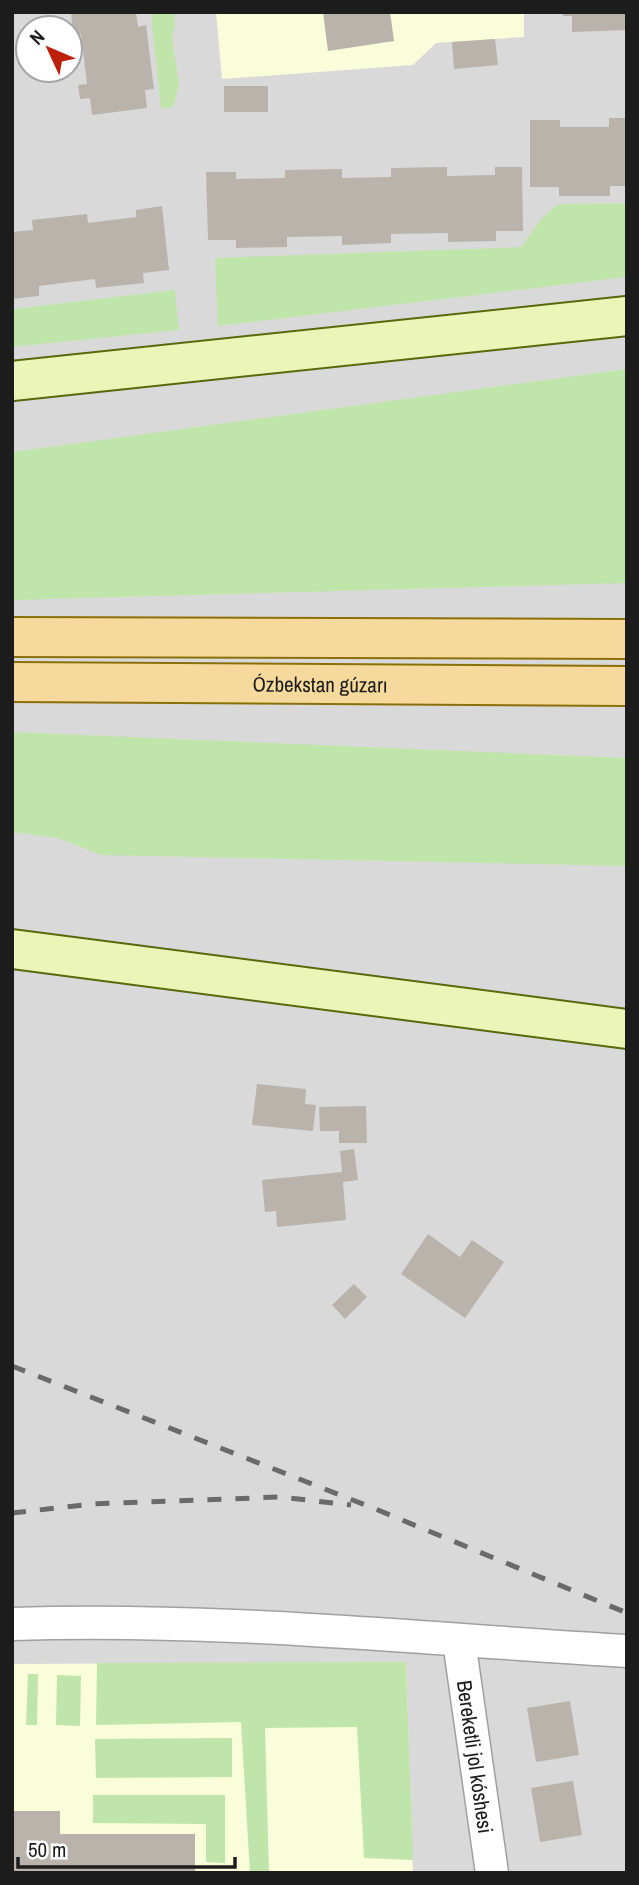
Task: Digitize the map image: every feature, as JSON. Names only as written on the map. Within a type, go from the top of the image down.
[{"type":"main road","points":[[12,381],[627,316]]},
{"type":"main road","points":[[12,637],[627,639]]},
{"type":"main road","name":"Ózbekstan gúzarı","points":[[12,682],[627,686]]},
{"type":"main road","points":[[12,949],[627,1029]]},
{"type":"street","points":[[12,1625],[94,1622],[404,1636],[627,1651]]},
{"type":"street","name":"Bereketli jol kóshesi","points":[[459,1641],[492,1873]]},
{"type":"shaded area","points":[[12,12],[627,12],[627,1873],[12,1873]]},
{"type":"shaded area","points":[[216,12],[524,12],[524,37],[436,43],[413,65],[222,79]]},
{"type":"shaded area","points":[[406,1662],[413,1873],[12,1873],[12,1664]]},
{"type":"green space","points":[[151,12],[174,12],[175,26],[172,37],[179,85],[173,107],[161,109]]},
{"type":"green space","points":[[627,203],[627,277],[218,326],[215,258],[521,247],[542,218],[558,204]]},
{"type":"green space","points":[[175,290],[179,330],[12,347],[12,309]]},
{"type":"green space","points":[[627,369],[627,583],[12,600],[12,452]]},
{"type":"green space","points":[[12,732],[627,758],[627,866],[101,855],[58,838],[12,832]]},
{"type":"green space","points":[[406,1662],[413,1860],[364,1858],[357,1727],[265,1728],[269,1873],[250,1873],[241,1722],[96,1725],[97,1663]]},
{"type":"green space","points":[[28,1674],[38,1674],[37,1725],[26,1725]]},
{"type":"green space","points":[[57,1675],[81,1676],[80,1726],[56,1725]]},
{"type":"green space","points":[[232,1738],[232,1777],[96,1778],[95,1739]]},
{"type":"green space","points":[[93,1795],[225,1795],[225,1863],[206,1862],[206,1824],[93,1823]]},
{"type":"building","points":[[136,12],[138,27],[146,25],[154,89],[145,90],[147,108],[92,115],[90,98],[80,99],[78,85],[87,84],[84,14],[71,14]]},
{"type":"building","points":[[323,12],[390,12],[394,41],[328,51]]},
{"type":"building","points":[[563,12],[627,12],[627,30],[572,32],[572,16],[563,16]]},
{"type":"building","points":[[495,39],[498,65],[454,69],[452,42]]},
{"type":"building","points":[[224,86],[268,86],[268,112],[224,112]]},
{"type":"building","points":[[609,118],[627,118],[627,186],[610,186],[610,196],[559,196],[559,187],[530,187],[530,120],[560,120],[560,127],[609,127]]},
{"type":"building","points":[[447,167],[447,176],[495,175],[495,167],[522,167],[523,231],[496,231],[496,241],[448,242],[448,233],[391,234],[391,243],[342,245],[342,236],[287,237],[287,247],[236,248],[236,240],[208,240],[206,172],[236,172],[236,179],[285,178],[285,170],[342,169],[342,178],[391,177],[391,168]]},
{"type":"building","points":[[162,206],[169,270],[143,273],[144,283],[96,288],[95,279],[39,286],[39,296],[12,299],[12,232],[33,230],[32,220],[87,214],[88,223],[136,217],[136,210]]},
{"type":"building","points":[[257,1084],[306,1089],[305,1104],[316,1105],[313,1131],[252,1125]]},
{"type":"building","points":[[366,1106],[367,1143],[339,1143],[339,1131],[320,1131],[319,1107]]},
{"type":"building","points":[[354,1149],[358,1180],[343,1182],[346,1220],[277,1227],[276,1211],[265,1212],[262,1180],[342,1172],[340,1151]]},
{"type":"building","points":[[428,1234],[460,1257],[472,1240],[504,1262],[465,1318],[401,1274]]},
{"type":"building","points":[[354,1284],[367,1297],[345,1319],[332,1305]]},
{"type":"building","points":[[570,1701],[579,1755],[536,1762],[527,1708]]},
{"type":"building","points":[[573,1781],[582,1835],[540,1842],[531,1788]]},
{"type":"building","points":[[12,1811],[60,1811],[60,1834],[195,1834],[195,1873],[12,1873]]},
{"type":"railway","points":[[12,1366],[373,1508],[627,1613]]},
{"type":"railway","points":[[12,1513],[92,1504],[280,1497],[351,1505]]}]
